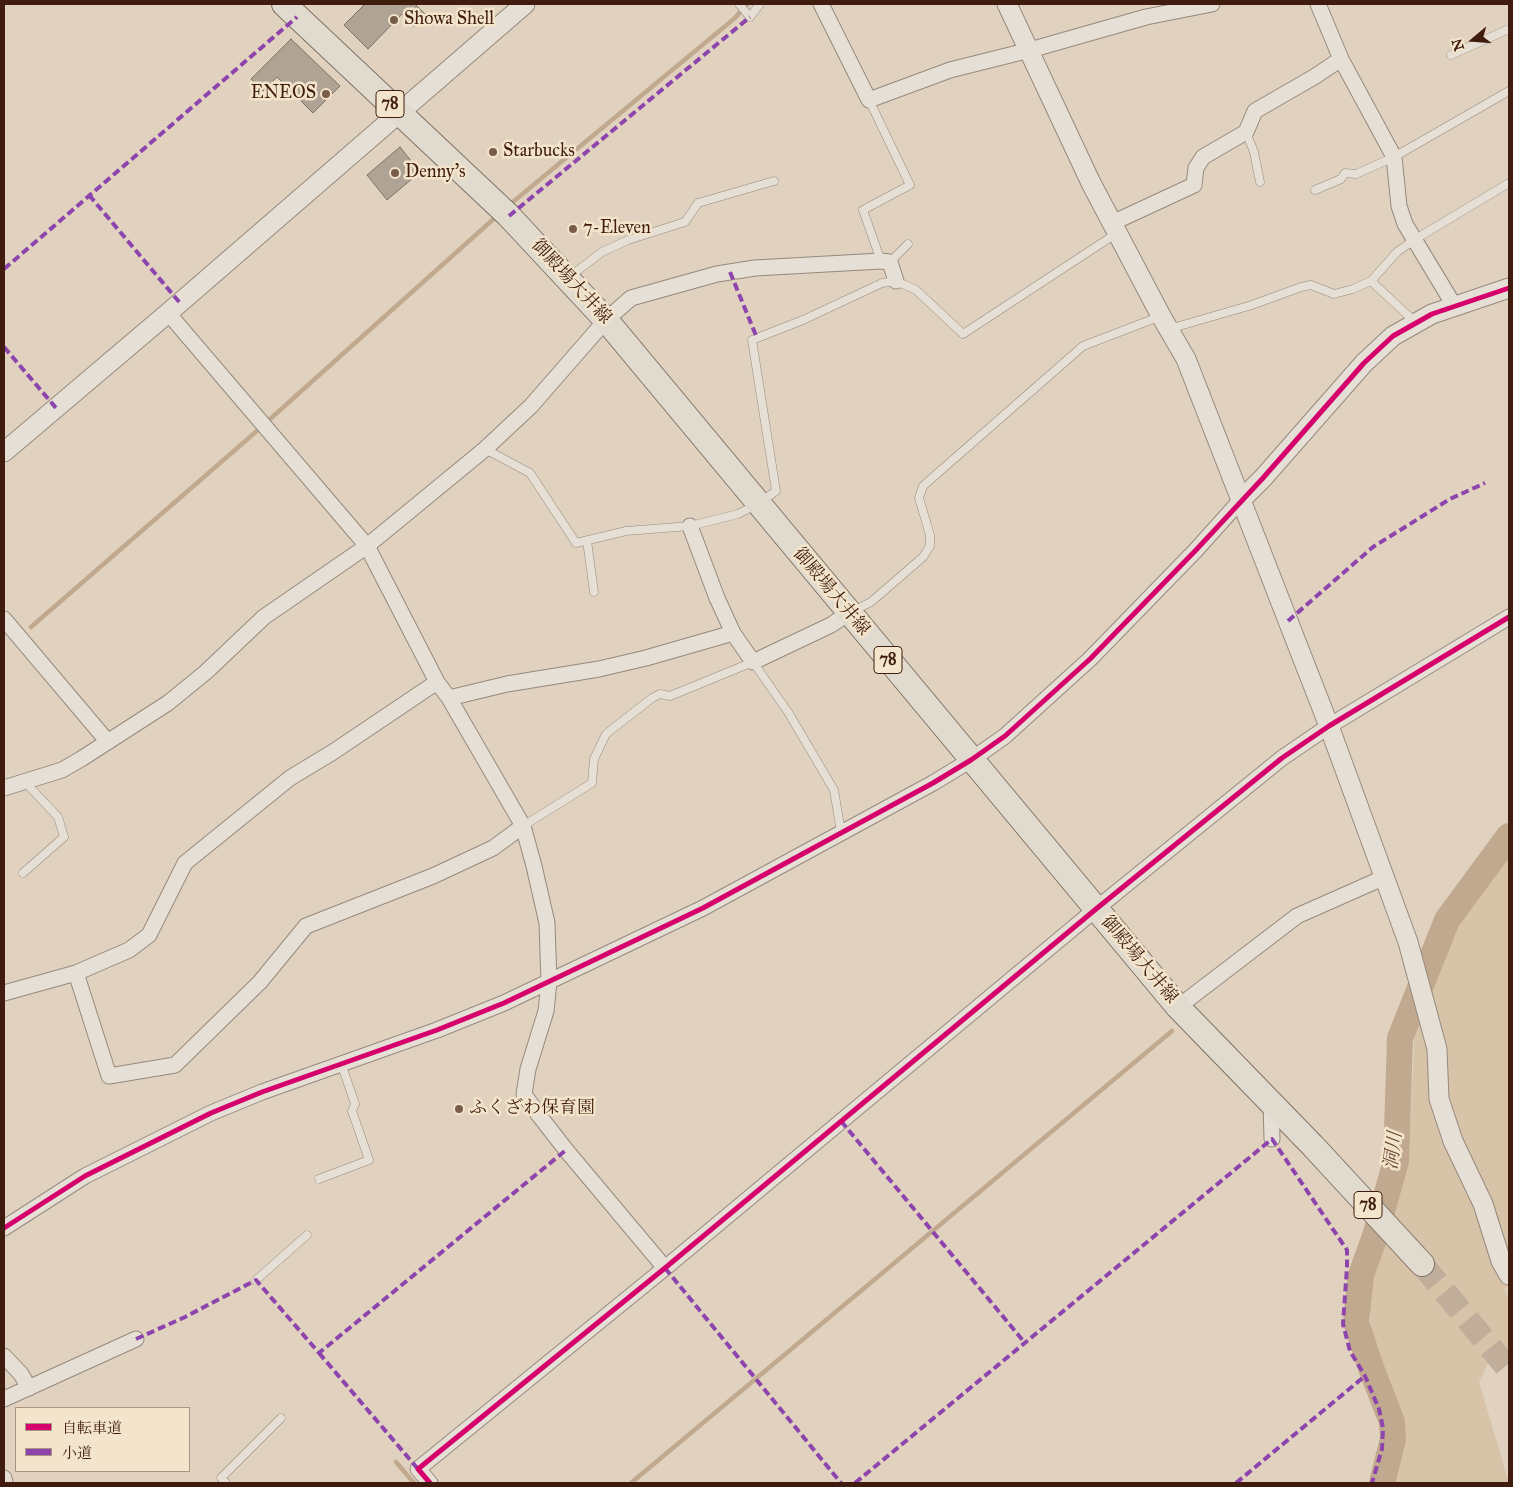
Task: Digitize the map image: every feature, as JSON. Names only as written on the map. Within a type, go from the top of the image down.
[{"type":"main road","name":"御殿場大井線","points":[[284,4],[502,209],[606,320],[848,613],[1178,1007],[1314,1146],[1422,1264]]},
{"type":"street","points":[[4,452],[168,313],[525,4]]},
{"type":"street","points":[[821,4],[869,100],[950,70],[1030,50],[1146,17],[1212,4]]},
{"type":"street","points":[[1007,4],[1030,50],[1061,121],[1115,228],[1186,359],[1329,726],[1408,942],[1437,1049],[1439,1099],[1453,1141],[1483,1204],[1501,1261],[1509,1275]]},
{"type":"street","points":[[1318,4],[1341,59],[1394,157],[1399,206],[1405,224],[1455,307]]},
{"type":"street","points":[[1115,228],[1194,185],[1196,168],[1203,157],[1246,132],[1255,111],[1341,59]]},
{"type":"street","points":[[4,788],[62,770],[168,703],[206,672],[264,617],[367,546],[485,449],[531,406],[606,320],[631,298],[717,274],[755,268],[886,261],[896,281]]},
{"type":"street","points":[[4,1228],[85,1176],[194,1121],[262,1092],[437,1030],[504,1003],[703,908],[933,783],[971,760],[1005,736],[1090,659],[1196,550],[1270,470],[1364,363],[1393,336],[1432,314],[1509,288]]},
{"type":"street","points":[[168,313],[367,546],[437,682],[450,698],[523,826],[547,922],[549,982],[546,1011],[528,1069],[524,1094],[566,1150],[665,1268]]},
{"type":"street","points":[[690,526],[716,598],[733,633],[753,662],[831,625],[848,613]]},
{"type":"street","points":[[430,1483],[418,1469],[665,1268],[1096,909],[1282,758],[1329,726],[1509,617]]},
{"type":"street","points":[[4,619],[108,742]]},
{"type":"street","points":[[450,698],[507,684],[599,669],[646,658],[733,633]]},
{"type":"street","points":[[4,993],[76,973],[129,950],[149,935],[185,863],[290,778],[333,752],[437,682]]},
{"type":"street","points":[[76,973],[109,1076],[175,1065],[260,982],[306,926],[433,876],[493,848],[523,826]]},
{"type":"street","points":[[1178,1007],[1297,916],[1385,877]]},
{"type":"street","points":[[1271,1104],[1272,1139]]},
{"type":"street","points":[[4,1399],[136,1339]]},
{"type":"street","points":[[4,1356],[21,1374],[29,1388]]},
{"type":"street","points":[[4,1478],[5,1483]]},
{"type":"lane","points":[[739,4],[750,16],[760,4]]},
{"type":"lane","points":[[1451,55],[1509,29]]},
{"type":"lane","points":[[1314,190],[1341,179],[1345,173],[1356,174],[1394,157],[1509,91]]},
{"type":"lane","points":[[869,100],[910,185],[863,210],[886,261],[908,244]]},
{"type":"lane","points":[[1246,132],[1254,152],[1260,182]]},
{"type":"lane","points":[[567,278],[602,252],[628,240],[685,222],[698,203],[774,180]]},
{"type":"lane","points":[[848,613],[871,602],[923,557],[930,546],[930,535],[919,498],[923,486],[1083,346],[1165,322],[1252,305],[1301,287],[1311,285],[1334,294],[1353,289],[1371,280],[1398,252],[1414,240],[1509,183]]},
{"type":"lane","points":[[485,449],[530,473],[576,544],[626,531],[690,526],[738,514],[758,504],[776,491],[752,340],[803,320],[882,283],[896,281],[916,290],[964,334],[1115,228]]},
{"type":"lane","points":[[1371,280],[1415,323]]},
{"type":"lane","points":[[586,541],[594,592]]},
{"type":"lane","points":[[523,826],[592,783],[594,759],[606,734],[652,698],[660,694],[670,696],[753,662],[788,712],[834,790],[841,832]]},
{"type":"lane","points":[[23,873],[64,837],[58,817],[26,782]]},
{"type":"lane","points":[[319,1179],[369,1160],[352,1111],[355,1104],[341,1063]]},
{"type":"lane","points":[[256,1280],[307,1235]]},
{"type":"lane","points":[[226,1483],[221,1478],[281,1418]]},
{"type":"shaded area","points":[[1509,850],[1509,1284],[1504,1290],[1509,1297],[1509,1352],[1488,1363],[1479,1382],[1509,1483],[1393,1483],[1403,1430],[1371,1338],[1369,1285],[1403,1176],[1411,1115],[1415,1025],[1458,918]]},
{"type":"building","points":[[365,4],[415,4],[426,15],[414,27],[402,14],[368,49],[344,25]]},
{"type":"building","points":[[291,39],[340,86],[313,113],[277,77],[263,91],[251,79]]},
{"type":"building","points":[[400,147],[420,172],[387,200],[367,175]]},
{"type":"waterway","points":[[508,206],[735,18],[747,4]]},
{"type":"waterway","points":[[31,627],[250,437],[498,215]]},
{"type":"waterway","name":"洞川","points":[[1382,1483],[1393,1439],[1392,1422],[1356,1322],[1361,1275],[1375,1236],[1396,1161],[1400,1038],[1447,920],[1509,836]]},
{"type":"waterway","points":[[631,1483],[1172,1031]]},
{"type":"waterway","points":[[396,1462],[414,1483]]},
{"type":"tunnel","points":[[1422,1264],[1509,1370]]},
{"type":"marked path","points":[[4,269],[297,17]]},
{"type":"marked path","points":[[509,216],[750,17]]},
{"type":"marked path","points":[[89,195],[180,303]]},
{"type":"marked path","points":[[730,272],[757,338]]},
{"type":"marked path","points":[[4,347],[56,408]]},
{"type":"marked path","points":[[1288,621],[1373,547],[1450,499],[1485,483]]},
{"type":"marked path","points":[[841,1121],[1025,1343]]},
{"type":"marked path","points":[[855,1483],[1272,1139],[1347,1250],[1343,1324],[1350,1351],[1365,1376],[1379,1409],[1383,1428],[1382,1449],[1372,1483]]},
{"type":"marked path","points":[[136,1339],[185,1317],[256,1280],[319,1353],[566,1150]]},
{"type":"marked path","points":[[665,1268],[841,1483]]},
{"type":"marked path","points":[[319,1353],[418,1469]]},
{"type":"marked path","points":[[1236,1483],[1365,1376]]},
{"type":"cycle path","points":[[4,1228],[85,1176],[211,1113],[262,1092],[437,1030],[504,1003],[703,908],[933,783],[971,760],[1005,736],[1090,659],[1196,550],[1263,478],[1364,363],[1393,336],[1432,314],[1509,288]]},
{"type":"cycle path","points":[[430,1483],[418,1469],[665,1268],[1096,909],[1282,758],[1329,726],[1509,617]]},
{"type":"place","name":"Showa Shell","points":[[394,20]]},
{"type":"place","name":"ENEOS","points":[[326,94]]},
{"type":"place","name":"Starbucks","points":[[493,152]]},
{"type":"place","name":"Denny's","points":[[395,173]]},
{"type":"place","name":"7-Eleven","points":[[573,229]]},
{"type":"place","name":"ふくざわ保育園","points":[[459,1109]]}]
